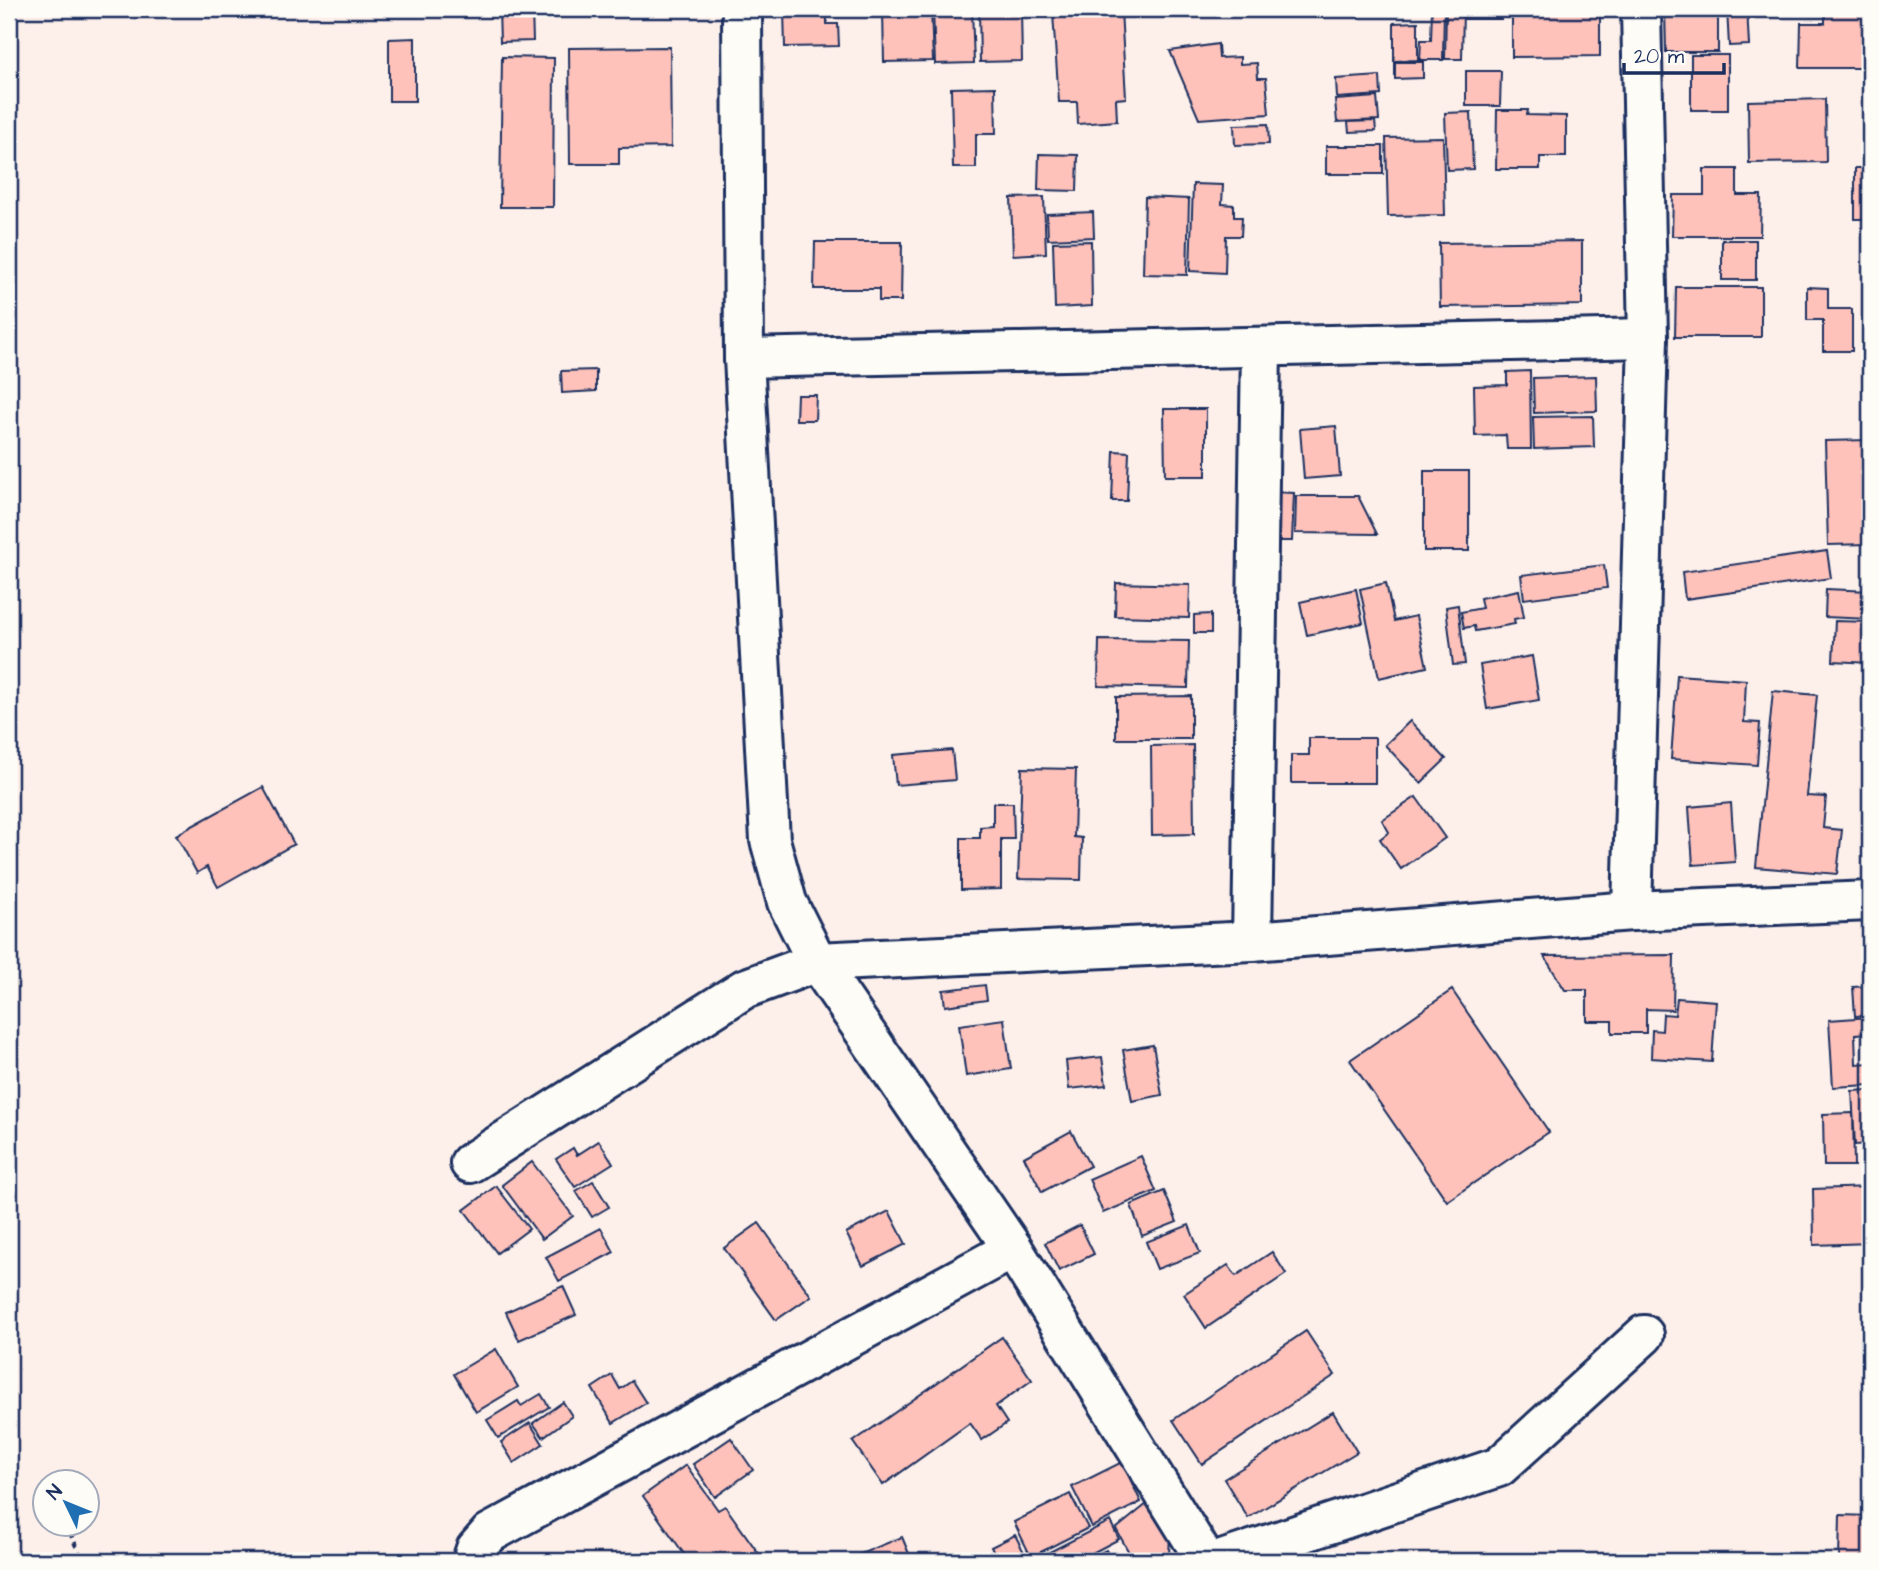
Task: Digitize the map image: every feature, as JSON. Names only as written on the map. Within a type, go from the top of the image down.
[{"type":"street","points":[[742,9],[744,358],[770,840],[787,902],[817,962],[1013,1249],[1206,1561]]},
{"type":"street","points":[[1632,911],[1648,338],[1641,9]]},
{"type":"street","points":[[744,358],[1648,338]]},
{"type":"street","points":[[1252,941],[1261,347]]},
{"type":"street","points":[[470,1163],[744,989],[817,962],[1252,941],[1632,911],[1870,901]]},
{"type":"street","points":[[472,1561],[475,1549],[490,1533],[1013,1249]]},
{"type":"street","points":[[1219,1561],[1499,1468],[1644,1335]]},
{"type":"path","points":[[72,1538],[83,1561]]},
{"type":"building","points":[[499,9],[532,9],[533,41],[500,42]]},
{"type":"building","points":[[827,9],[827,24],[838,24],[839,46],[785,47],[784,10]]},
{"type":"building","points":[[883,9],[931,9],[933,61],[884,62]]},
{"type":"building","points":[[933,9],[972,9],[974,63],[935,64]]},
{"type":"building","points":[[979,9],[1021,9],[1022,61],[980,62]]},
{"type":"building","points":[[1432,9],[1444,9],[1443,60],[1420,60],[1421,40],[1431,40]]},
{"type":"building","points":[[1446,9],[1463,9],[1462,59],[1445,59]]},
{"type":"building","points":[[1466,9],[1501,9],[1501,19],[1465,19]]},
{"type":"building","points":[[1512,9],[1600,9],[1600,56],[1512,57]]},
{"type":"building","points":[[1665,9],[1718,9],[1718,52],[1666,52]]},
{"type":"building","points":[[1727,9],[1747,9],[1749,45],[1729,46]]},
{"type":"building","points":[[1825,9],[1870,9],[1870,68],[1800,68],[1801,23],[1825,23]]},
{"type":"building","points":[[1121,10],[1126,98],[1116,99],[1117,121],[1078,124],[1077,102],[1059,102],[1053,14]]},
{"type":"building","points":[[1418,22],[1418,60],[1394,61],[1394,23]]},
{"type":"building","points":[[415,38],[415,101],[389,101],[389,39]]},
{"type":"building","points":[[1218,44],[1219,58],[1240,57],[1240,64],[1257,63],[1258,78],[1266,78],[1269,114],[1199,119],[1170,51]]},
{"type":"building","points":[[670,47],[671,147],[619,148],[619,164],[570,164],[569,48]]},
{"type":"building","points":[[1691,55],[1728,55],[1728,110],[1691,110]]},
{"type":"building","points":[[502,57],[554,58],[553,207],[500,207]]},
{"type":"building","points":[[1395,62],[1423,62],[1423,78],[1395,79]]},
{"type":"building","points":[[1466,71],[1501,71],[1500,106],[1466,106]]},
{"type":"building","points":[[1380,76],[1381,95],[1337,98],[1336,79]]},
{"type":"building","points":[[995,87],[996,134],[976,134],[976,168],[953,168],[951,88]]},
{"type":"building","points":[[1377,97],[1379,120],[1337,122],[1335,100]]},
{"type":"building","points":[[1825,99],[1826,162],[1749,163],[1748,101]]},
{"type":"building","points":[[1497,110],[1528,110],[1527,115],[1566,116],[1566,157],[1540,157],[1540,169],[1496,169]]},
{"type":"building","points":[[1471,112],[1473,169],[1447,170],[1445,113]]},
{"type":"building","points":[[1375,121],[1376,131],[1349,132],[1348,122]]},
{"type":"building","points":[[1268,124],[1269,144],[1235,145],[1234,125]]},
{"type":"building","points":[[1443,137],[1445,215],[1388,216],[1386,138]]},
{"type":"building","points":[[1326,146],[1383,146],[1383,174],[1326,174]]},
{"type":"building","points":[[1039,154],[1078,155],[1077,191],[1038,190]]},
{"type":"building","points":[[1855,168],[1870,168],[1870,219],[1855,219]]},
{"type":"building","points":[[1704,169],[1737,169],[1737,195],[1761,195],[1760,236],[1672,236],[1673,195],[1704,195]]},
{"type":"building","points":[[1193,184],[1223,185],[1222,204],[1234,205],[1234,217],[1242,217],[1241,236],[1226,236],[1225,273],[1190,271]]},
{"type":"building","points":[[1044,197],[1046,253],[1013,255],[1011,198]]},
{"type":"building","points":[[1145,197],[1189,199],[1187,275],[1143,274]]},
{"type":"building","points":[[1093,212],[1094,237],[1048,239],[1047,214]]},
{"type":"building","points":[[1722,240],[1756,240],[1756,280],[1722,280]]},
{"type":"building","points":[[1091,241],[1092,306],[1055,308],[1053,242]]},
{"type":"building","points":[[1582,241],[1582,305],[1440,307],[1439,243]]},
{"type":"building","points":[[815,242],[902,242],[901,301],[879,301],[879,289],[814,289]]},
{"type":"building","points":[[1676,287],[1761,287],[1761,337],[1675,337]]},
{"type":"building","points":[[1807,287],[1828,288],[1828,309],[1852,309],[1852,351],[1823,351],[1823,320],[1807,320]]},
{"type":"building","points":[[596,370],[596,391],[562,393],[561,371]]},
{"type":"building","points":[[1530,371],[1531,449],[1507,449],[1506,435],[1475,436],[1474,386],[1507,385],[1507,372]]},
{"type":"building","points":[[1596,376],[1597,411],[1534,413],[1533,378]]},
{"type":"building","points":[[797,395],[816,395],[815,420],[796,420]]},
{"type":"building","points":[[1164,409],[1206,409],[1206,476],[1165,476]]},
{"type":"building","points":[[1593,416],[1594,447],[1534,449],[1533,417]]},
{"type":"building","points":[[1336,426],[1340,476],[1304,479],[1300,429]]},
{"type":"building","points":[[1870,440],[1870,544],[1828,545],[1825,441]]},
{"type":"building","points":[[1114,451],[1129,452],[1127,501],[1112,501]]},
{"type":"building","points":[[1424,471],[1469,471],[1469,551],[1424,551]]},
{"type":"building","points":[[1273,492],[1294,493],[1292,541],[1272,541]]},
{"type":"building","points":[[1296,496],[1358,496],[1377,534],[1295,533]]},
{"type":"building","points":[[1827,551],[1831,578],[1685,599],[1682,572]]},
{"type":"building","points":[[1604,565],[1607,588],[1524,599],[1521,575]]},
{"type":"building","points":[[1116,583],[1190,585],[1189,618],[1115,616]]},
{"type":"building","points":[[1386,583],[1394,621],[1416,616],[1427,667],[1379,678],[1360,589]]},
{"type":"building","points":[[1356,589],[1363,623],[1307,635],[1300,602]]},
{"type":"building","points":[[1826,589],[1870,591],[1870,619],[1825,617]]},
{"type":"building","points":[[1519,590],[1524,617],[1514,619],[1515,624],[1475,631],[1474,626],[1464,628],[1461,612],[1482,608],[1480,598]]},
{"type":"building","points":[[1458,605],[1465,664],[1453,665],[1446,607]]},
{"type":"building","points":[[1211,614],[1211,633],[1194,633],[1194,615]]},
{"type":"building","points":[[1835,621],[1870,622],[1870,663],[1833,661]]},
{"type":"building","points":[[1099,640],[1189,641],[1188,688],[1098,686]]},
{"type":"building","points":[[1532,656],[1539,700],[1487,709],[1480,665]]},
{"type":"building","points":[[1677,675],[1746,680],[1744,722],[1760,723],[1757,765],[1671,759]]},
{"type":"building","points":[[1773,691],[1817,695],[1807,796],[1826,797],[1823,828],[1842,830],[1837,874],[1756,867]]},
{"type":"building","points":[[1191,696],[1191,739],[1116,739],[1116,697]]},
{"type":"building","points":[[1410,721],[1446,759],[1421,783],[1385,745]]},
{"type":"building","points":[[1309,738],[1375,738],[1375,783],[1291,783],[1291,755],[1309,755]]},
{"type":"building","points":[[1193,745],[1194,834],[1152,835],[1151,746]]},
{"type":"building","points":[[952,750],[955,780],[896,785],[893,755]]},
{"type":"building","points":[[1022,768],[1076,769],[1074,837],[1082,838],[1081,880],[1018,879]]},
{"type":"building","points":[[263,787],[294,844],[218,887],[207,867],[197,873],[176,835]]},
{"type":"building","points":[[1416,797],[1445,838],[1401,869],[1380,839],[1389,832],[1382,820]]},
{"type":"building","points":[[993,803],[1013,803],[1014,839],[1001,839],[1001,889],[961,890],[961,838],[980,838],[980,827],[993,826]]},
{"type":"building","points":[[1731,803],[1735,862],[1693,865],[1689,807]]},
{"type":"building","points":[[1674,955],[1673,1010],[1646,1009],[1646,1033],[1612,1033],[1612,1021],[1587,1021],[1587,990],[1565,990],[1544,956]]},
{"type":"building","points":[[985,985],[987,1000],[945,1006],[943,990]]},
{"type":"building","points":[[1870,986],[1870,1015],[1855,1016],[1853,987]]},
{"type":"building","points":[[1452,990],[1549,1132],[1447,1201],[1350,1060]]},
{"type":"building","points":[[1677,998],[1716,1001],[1712,1062],[1651,1058],[1652,1030],[1662,1031],[1663,1014],[1675,1015]]},
{"type":"building","points":[[1870,1017],[1870,1033],[1855,1034],[1856,1064],[1870,1063],[1870,1085],[1833,1087],[1829,1020]]},
{"type":"building","points":[[1004,1019],[1011,1069],[966,1076],[959,1025]]},
{"type":"building","points":[[1153,1045],[1162,1095],[1132,1101],[1123,1050]]},
{"type":"building","points":[[1102,1057],[1106,1085],[1069,1089],[1066,1061]]},
{"type":"building","points":[[1870,1090],[1870,1144],[1855,1145],[1852,1091]]},
{"type":"building","points":[[1853,1113],[1854,1166],[1824,1166],[1823,1114]]},
{"type":"building","points":[[1071,1131],[1090,1166],[1042,1192],[1024,1157]]},
{"type":"building","points":[[599,1141],[613,1163],[575,1187],[556,1159],[573,1148],[577,1155]]},
{"type":"building","points":[[1141,1156],[1156,1191],[1103,1213],[1089,1179]]},
{"type":"building","points":[[532,1162],[573,1216],[542,1239],[502,1185]]},
{"type":"building","points":[[593,1181],[609,1207],[592,1217],[576,1191]]},
{"type":"building","points":[[496,1186],[529,1229],[497,1253],[464,1210]]},
{"type":"building","points":[[1870,1187],[1870,1243],[1814,1245],[1813,1189]]},
{"type":"building","points":[[1164,1191],[1177,1222],[1142,1236],[1131,1205]]},
{"type":"building","points":[[889,1211],[906,1244],[863,1266],[846,1233]]},
{"type":"building","points":[[759,1223],[811,1296],[776,1320],[724,1248]]},
{"type":"building","points":[[1080,1225],[1094,1254],[1059,1271],[1045,1243]]},
{"type":"building","points":[[1189,1225],[1200,1253],[1157,1269],[1146,1242]]},
{"type":"building","points":[[601,1228],[614,1252],[559,1281],[546,1257]]},
{"type":"building","points":[[1272,1252],[1286,1274],[1206,1328],[1184,1294],[1228,1265],[1236,1276]]},
{"type":"building","points":[[563,1286],[576,1315],[519,1340],[506,1312]]},
{"type":"building","points":[[1306,1331],[1335,1375],[1202,1464],[1173,1420]]},
{"type":"building","points":[[1002,1337],[1032,1380],[996,1406],[1007,1423],[982,1440],[970,1423],[883,1485],[853,1442]]},
{"type":"building","points":[[496,1349],[518,1387],[476,1412],[454,1374]]},
{"type":"building","points":[[612,1375],[620,1389],[632,1381],[646,1403],[613,1423],[592,1388]]},
{"type":"building","points":[[541,1394],[549,1407],[498,1438],[487,1420],[518,1401],[521,1406]]},
{"type":"building","points":[[563,1402],[572,1416],[543,1437],[533,1423]]},
{"type":"building","points":[[1333,1412],[1357,1452],[1248,1518],[1224,1479]]},
{"type":"building","points":[[530,1423],[543,1444],[514,1463],[501,1442]]},
{"type":"building","points":[[731,1438],[753,1470],[715,1497],[693,1464]]},
{"type":"building","points":[[1122,1462],[1141,1502],[1092,1527],[1072,1487]]},
{"type":"building","points":[[686,1465],[718,1510],[725,1506],[764,1561],[689,1561],[643,1496]]},
{"type":"building","points":[[1070,1494],[1088,1528],[1031,1557],[1014,1522]]},
{"type":"building","points":[[1153,1499],[1170,1534],[1169,1556],[1158,1561],[1126,1561],[1131,1556],[1116,1529]]},
{"type":"building","points":[[1840,1515],[1870,1516],[1870,1561],[1839,1561]]},
{"type":"building","points":[[1110,1521],[1119,1539],[1077,1561],[1032,1561]]},
{"type":"building","points":[[1015,1535],[1028,1560],[998,1561],[991,1547]]},
{"type":"building","points":[[902,1537],[912,1561],[861,1561],[858,1555]]},
{"type":"building","points":[[1106,1550],[1111,1561],[1083,1561]]}]
